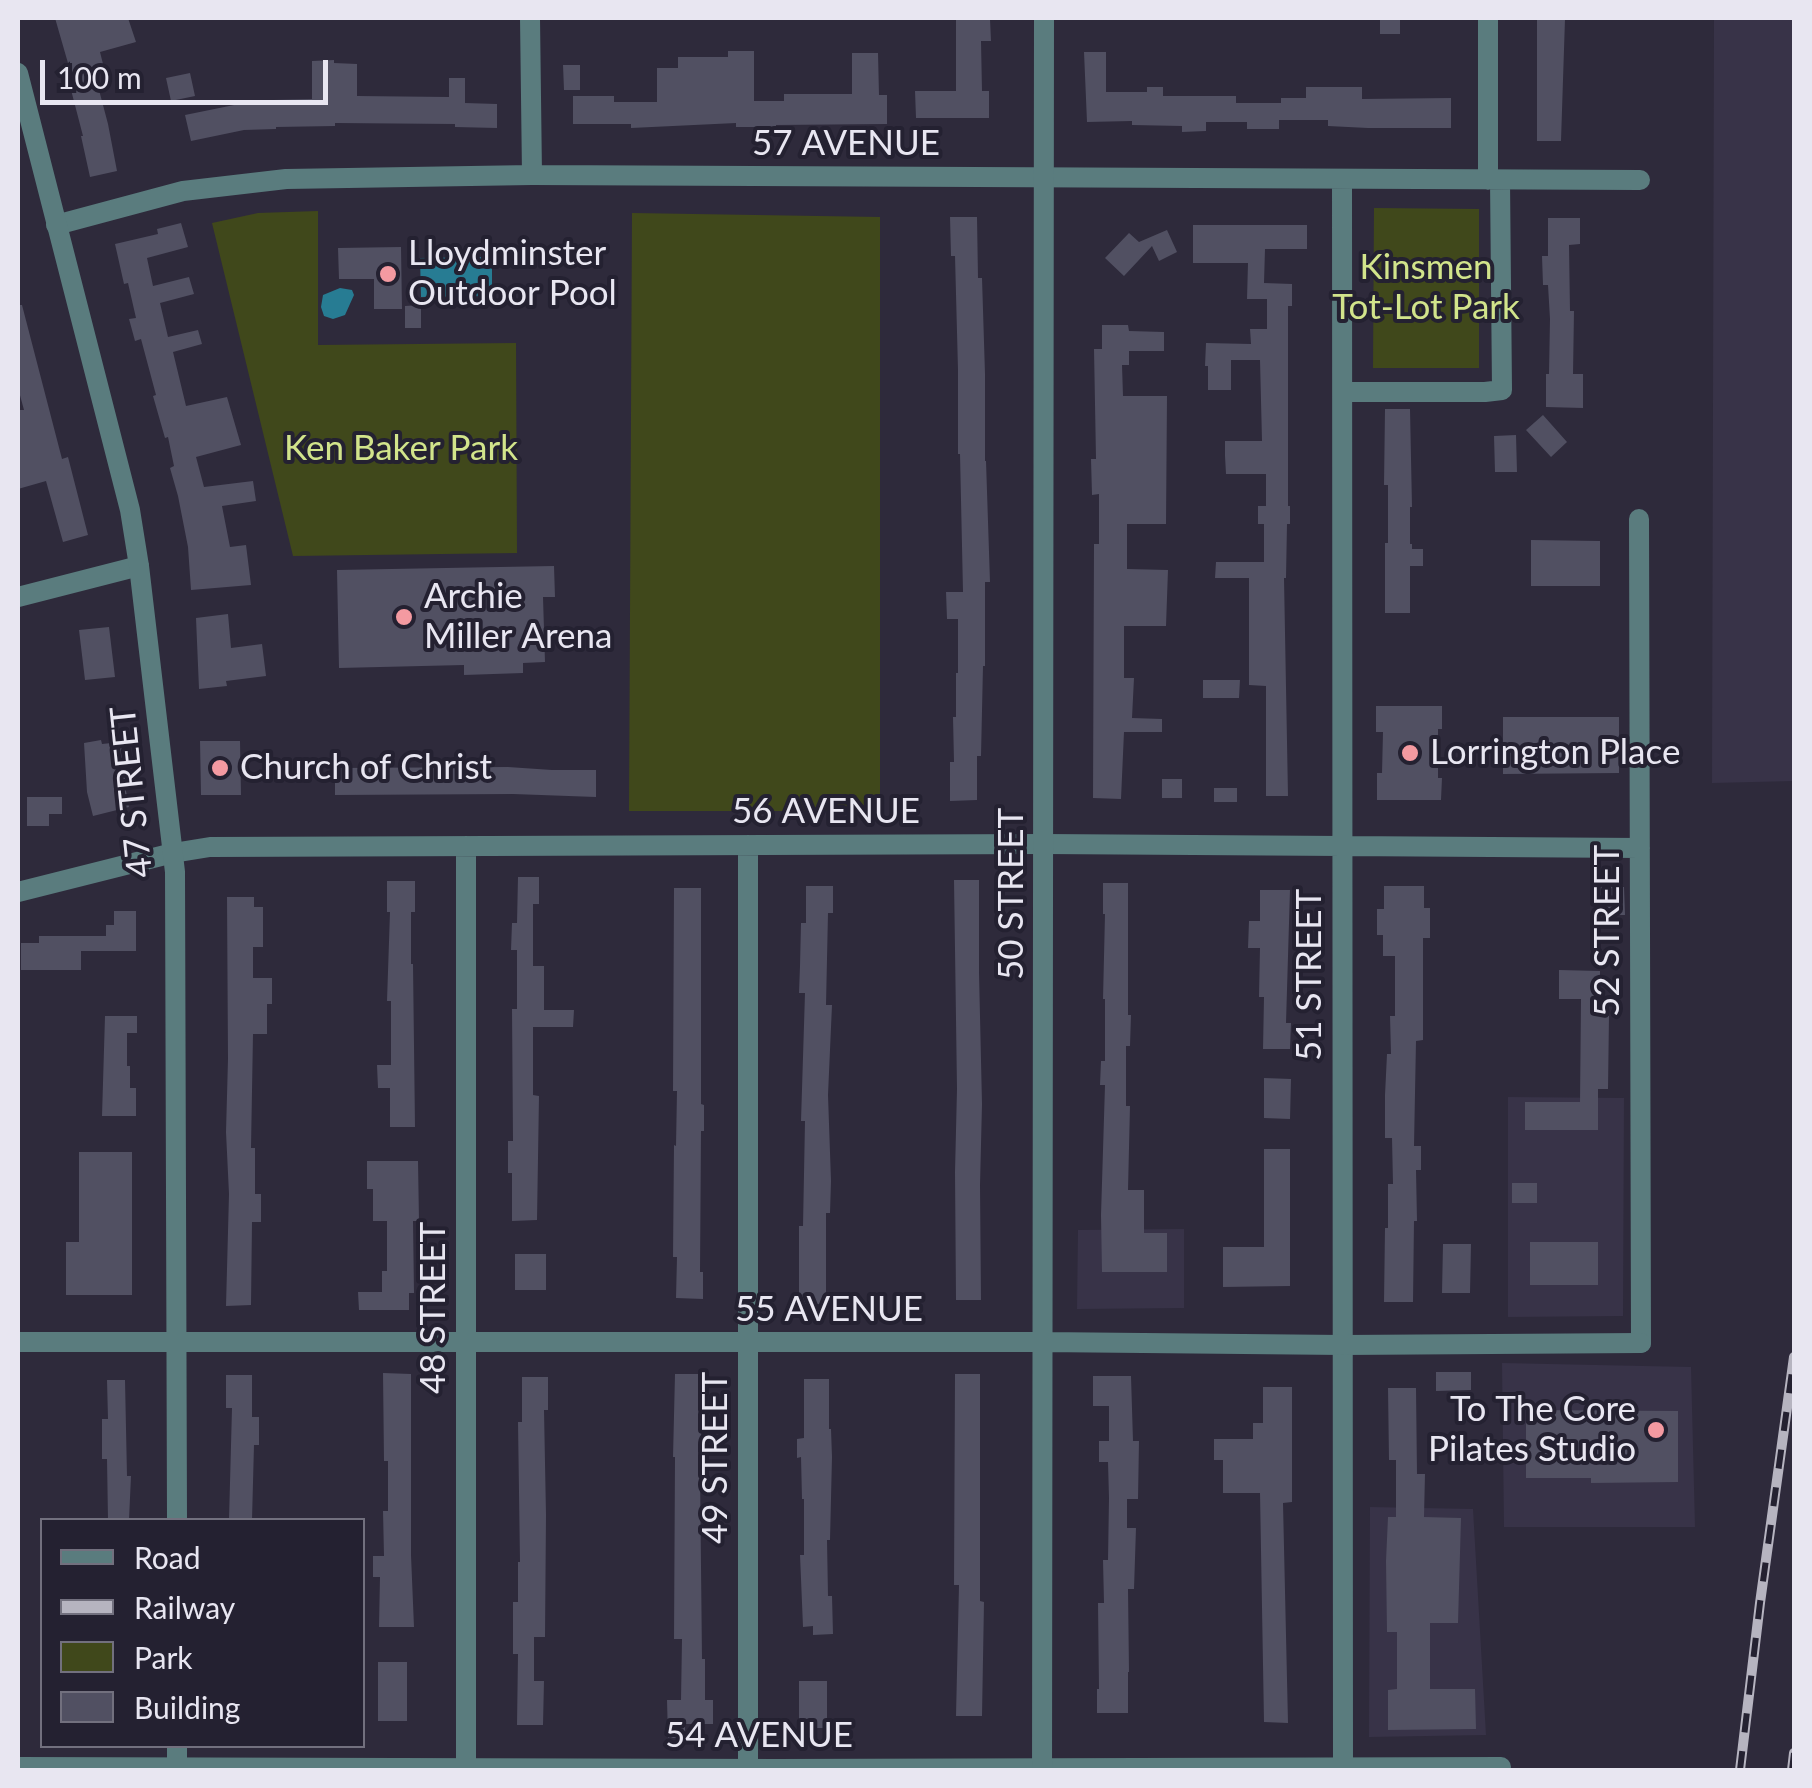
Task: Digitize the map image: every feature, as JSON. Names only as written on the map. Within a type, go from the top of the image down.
[{"type":"street","points":[[530,18],[532,175]]},
{"type":"street","name":"50 STREET","points":[[1042,1770],[1044,18]]},
{"type":"street","points":[[1342,392],[1502,390],[1488,18]]},
{"type":"street","name":"47 STREET","points":[[18,73],[130,510],[173,852],[176,1518]]},
{"type":"street","name":"57 AVENUE","points":[[56,224],[183,191],[286,179],[532,175],[1640,180]]},
{"type":"street","name":"51 STREET","points":[[1342,179],[1343,1769]]},
{"type":"street","name":"52 STREET","points":[[1639,519],[1641,1343]]},
{"type":"street","points":[[18,596],[139,566]]},
{"type":"street","name":"56 AVENUE","points":[[18,892],[173,852],[210,848],[1044,844],[1640,848]]},
{"type":"street","name":"49 STREET","points":[[748,845],[748,1770]]},
{"type":"street","name":"48 STREET","points":[[466,846],[466,1769]]},
{"type":"street","name":"55 AVENUE","points":[[18,1342],[1641,1343]]},
{"type":"street","name":"54 AVENUE","points":[[18,1767],[177,1761],[466,1769],[1500,1766]]},
{"type":"shaded area","points":[[1714,18],[1794,18],[1794,781],[1712,783]]},
{"type":"shaded area","points":[[1508,1097],[1624,1098],[1623,1316],[1508,1317]]},
{"type":"shaded area","points":[[1184,1229],[1184,1308],[1077,1309],[1078,1230]]},
{"type":"shaded area","points":[[1502,1363],[1691,1367],[1695,1527],[1504,1527]]},
{"type":"shaded area","points":[[1370,1507],[1473,1509],[1486,1735],[1369,1737]]},
{"type":"green space","name":"Kinsmen Tot-Lot Park","points":[[1374,208],[1479,209],[1479,368],[1373,368]]},
{"type":"green space","name":"Ken Baker Park","points":[[318,211],[318,345],[516,343],[517,553],[293,556],[212,223],[258,213]]},
{"type":"green space","points":[[632,213],[880,217],[880,811],[629,811]]},
{"type":"water","points":[[492,257],[492,296],[421,297],[420,258]]},
{"type":"water","points":[[340,288],[352,290],[354,295],[345,315],[333,319],[324,316],[323,295]]},
{"type":"building","points":[[55,18],[128,18],[136,42],[100,52],[104,68],[94,71],[117,171],[90,177],[70,86],[74,84]]},
{"type":"building","points":[[1380,18],[1400,18],[1400,34],[1380,34]]},
{"type":"building","points":[[956,19],[990,19],[991,41],[981,41],[982,91],[989,91],[989,118],[916,118],[915,91],[956,91]]},
{"type":"building","points":[[1537,19],[1565,19],[1561,141],[1537,141]]},
{"type":"building","points":[[728,51],[754,51],[754,101],[784,101],[784,94],[852,94],[852,53],[878,53],[879,95],[887,95],[887,124],[736,127],[736,123],[631,128],[631,124],[573,124],[573,96],[614,96],[614,102],[657,102],[657,68],[678,68],[678,57],[728,57]]},
{"type":"building","points":[[1084,52],[1106,52],[1106,92],[1147,92],[1147,87],[1163,87],[1163,96],[1236,96],[1236,103],[1281,103],[1281,98],[1306,98],[1306,87],[1362,87],[1362,99],[1451,98],[1451,128],[1368,128],[1328,126],[1328,120],[1279,120],[1279,129],[1247,129],[1247,122],[1206,122],[1206,131],[1182,132],[1182,126],[1087,122]]},
{"type":"building","points":[[312,61],[357,64],[357,96],[449,97],[449,78],[465,78],[465,103],[497,104],[497,128],[335,123],[244,130],[191,141],[185,115],[234,105],[234,101],[312,99]]},
{"type":"building","points":[[563,65],[580,65],[580,90],[564,90]]},
{"type":"building","points":[[190,73],[195,96],[171,101],[166,78]]},
{"type":"building","points":[[950,217],[977,217],[990,582],[985,582],[985,666],[977,800],[950,801],[958,619],[947,619],[946,592],[963,592],[955,256],[951,256]]},
{"type":"building","points":[[1548,218],[1580,218],[1580,244],[1569,245],[1570,311],[1574,311],[1573,374],[1583,374],[1583,408],[1546,407],[1550,319],[1542,256],[1548,256]]},
{"type":"building","points":[[181,223],[188,247],[147,258],[153,286],[189,277],[194,294],[160,303],[168,337],[198,330],[202,344],[173,352],[186,406],[227,397],[241,445],[196,457],[204,487],[253,481],[256,501],[222,506],[230,547],[246,545],[251,585],[191,590],[188,547],[170,468],[174,466],[168,437],[165,438],[153,396],[156,395],[141,339],[135,341],[129,319],[136,318],[115,244],[158,234],[157,229]]},
{"type":"building","points":[[1193,225],[1307,225],[1307,249],[1265,249],[1264,283],[1292,284],[1292,306],[1288,306],[1290,524],[1284,578],[1288,796],[1266,796],[1266,686],[1249,685],[1249,578],[1215,578],[1216,562],[1264,562],[1264,524],[1258,524],[1258,506],[1266,506],[1266,474],[1226,474],[1225,456],[1225,441],[1262,441],[1260,360],[1231,360],[1231,390],[1208,390],[1205,366],[1206,343],[1251,344],[1250,329],[1267,329],[1267,299],[1247,299],[1248,263],[1193,263]]},
{"type":"building","points":[[1167,230],[1177,252],[1159,261],[1152,246],[1124,276],[1105,258],[1129,233],[1139,242]]},
{"type":"building","name":"Lloydminster Outdoor Pool","points":[[401,247],[402,309],[374,309],[374,279],[339,279],[338,248]]},
{"type":"building","points":[[18,305],[22,305],[62,459],[68,457],[88,535],[63,542],[46,481],[18,489],[18,410],[24,410],[18,388]]},
{"type":"building","points":[[421,305],[421,328],[405,328],[405,306]]},
{"type":"building","points":[[1102,325],[1164,332],[1164,351],[1129,351],[1129,365],[1122,365],[1123,396],[1167,396],[1166,524],[1127,524],[1127,569],[1168,570],[1166,626],[1124,626],[1124,678],[1134,678],[1132,718],[1162,719],[1162,732],[1124,732],[1121,799],[1093,798],[1094,544],[1099,544],[1099,494],[1092,495],[1091,459],[1096,459],[1094,349],[1102,349]]},
{"type":"building","points":[[1385,409],[1410,409],[1410,544],[1412,549],[1423,549],[1423,566],[1410,566],[1410,613],[1385,613]]},
{"type":"building","points":[[1543,415],[1567,442],[1551,457],[1526,430]]},
{"type":"building","points":[[1516,435],[1517,472],[1495,472],[1494,436]]},
{"type":"building","points":[[1531,540],[1600,541],[1600,586],[1531,586]]},
{"type":"building","points":[[554,566],[555,597],[543,597],[545,662],[523,663],[523,673],[464,675],[464,665],[339,668],[337,570]]},
{"type":"building","points":[[228,614],[231,648],[262,644],[266,676],[199,689],[196,618]]},
{"type":"building","points":[[109,627],[115,677],[85,680],[79,630]]},
{"type":"building","points":[[1203,680],[1240,680],[1239,698],[1203,698]]},
{"type":"building","name":"Lorrington Place","points":[[1376,706],[1442,706],[1442,729],[1438,729],[1441,800],[1377,800],[1383,732],[1376,732]]},
{"type":"building","points":[[1503,717],[1619,717],[1619,773],[1503,774]]},
{"type":"building","points":[[101,740],[102,744],[121,742],[129,807],[93,816],[87,792],[84,743]]},
{"type":"building","name":"Church of Christ","points":[[200,741],[240,741],[241,795],[201,795]]},
{"type":"building","points":[[335,768],[596,770],[596,797],[335,795]]},
{"type":"building","points":[[1162,779],[1182,779],[1182,798],[1162,798]]},
{"type":"building","points":[[1214,788],[1237,788],[1237,802],[1214,802]]},
{"type":"building","points":[[27,797],[62,797],[62,814],[49,814],[49,826],[27,826]]},
{"type":"building","points":[[518,877],[539,877],[539,904],[533,904],[533,966],[544,966],[544,1010],[574,1010],[573,1027],[533,1027],[533,1095],[539,1096],[537,1220],[512,1221],[508,1141],[513,1141],[512,1009],[517,1009],[517,950],[511,950],[512,923],[517,923]]},
{"type":"building","points":[[954,880],[979,880],[981,1300],[956,1300]]},
{"type":"building","points":[[387,881],[415,881],[411,964],[415,1127],[390,1127],[390,1088],[378,1088],[377,1065],[391,1065]]},
{"type":"building","points":[[1103,883],[1128,883],[1128,1190],[1144,1190],[1144,1233],[1167,1233],[1167,1272],[1102,1272]]},
{"type":"building","points":[[806,886],[833,886],[833,913],[828,913],[826,1005],[832,1005],[826,1304],[799,1304],[805,1121],[801,1121],[805,993],[799,993]]},
{"type":"building","points":[[1384,886],[1424,886],[1424,908],[1430,908],[1430,938],[1423,938],[1423,1040],[1416,1041],[1414,1146],[1421,1146],[1421,1170],[1416,1170],[1413,1302],[1384,1302],[1388,1184],[1393,1184],[1392,1138],[1385,1138],[1385,1095],[1387,1054],[1391,1054],[1390,1016],[1395,1016],[1395,956],[1383,956],[1383,935],[1377,935],[1377,909],[1384,909]]},
{"type":"building","points":[[1600,887],[1624,887],[1625,915],[1600,915]]},
{"type":"building","points":[[674,888],[701,888],[703,1299],[676,1298],[677,1257],[673,1257],[677,1091],[673,1091]]},
{"type":"building","points":[[1260,890],[1290,890],[1286,1023],[1291,1023],[1290,1049],[1263,1049],[1260,948],[1248,948],[1249,921],[1260,921]]},
{"type":"building","points":[[227,897],[254,897],[254,907],[263,907],[263,947],[253,947],[253,978],[272,978],[272,1004],[267,1004],[267,1034],[253,1034],[251,1148],[255,1148],[255,1194],[261,1194],[261,1222],[252,1222],[251,1305],[226,1306],[229,1194]]},
{"type":"building","points":[[114,911],[136,911],[136,951],[81,951],[81,970],[21,970],[21,943],[39,943],[39,936],[106,936],[106,925],[114,925]]},
{"type":"building","points":[[1559,970],[1600,971],[1600,1016],[1609,1016],[1608,1089],[1598,1089],[1598,1130],[1525,1130],[1525,1102],[1580,1102],[1581,999],[1559,999]]},
{"type":"building","points":[[105,1016],[137,1016],[137,1033],[127,1033],[127,1066],[130,1088],[136,1088],[136,1116],[102,1116]]},
{"type":"building","points":[[1264,1078],[1291,1079],[1290,1119],[1264,1118]]},
{"type":"building","points":[[1264,1149],[1290,1149],[1290,1286],[1223,1287],[1223,1247],[1264,1247]]},
{"type":"building","points":[[79,1152],[132,1152],[132,1295],[66,1295],[66,1242],[79,1242]]},
{"type":"building","points":[[367,1161],[418,1161],[419,1221],[413,1221],[414,1293],[409,1293],[409,1310],[359,1310],[358,1292],[382,1292],[382,1271],[387,1271],[387,1221],[373,1221],[373,1189],[367,1189]]},
{"type":"building","points":[[1512,1183],[1537,1183],[1537,1203],[1512,1203]]},
{"type":"building","points":[[1530,1242],[1598,1242],[1598,1285],[1530,1285]]},
{"type":"building","points":[[1443,1244],[1471,1244],[1470,1293],[1442,1293]]},
{"type":"building","points":[[515,1254],[546,1254],[546,1290],[515,1290]]},
{"type":"building","points":[[1436,1372],[1471,1372],[1471,1390],[1436,1391]]},
{"type":"building","points":[[383,1373],[411,1374],[414,1627],[379,1627],[380,1577],[373,1577],[373,1556],[384,1556],[383,1511],[388,1511]]},
{"type":"building","points":[[675,1374],[703,1374],[702,1659],[705,1700],[713,1700],[713,1724],[685,1724],[685,1738],[668,1738],[667,1700],[681,1700],[682,1639],[674,1639]]},
{"type":"building","points":[[955,1374],[980,1374],[982,1716],[956,1716],[959,1585],[954,1585]]},
{"type":"building","points":[[226,1375],[252,1375],[252,1417],[259,1417],[259,1445],[254,1445],[252,1518],[229,1518],[232,1408],[226,1408]]},
{"type":"building","points":[[1093,1376],[1131,1376],[1133,1441],[1139,1441],[1138,1499],[1127,1499],[1127,1528],[1136,1528],[1134,1589],[1128,1589],[1128,1713],[1097,1713],[1098,1603],[1104,1603],[1103,1560],[1108,1560],[1109,1498],[1108,1462],[1099,1462],[1099,1441],[1109,1441],[1109,1406],[1093,1406]]},
{"type":"building","points":[[522,1377],[548,1377],[548,1410],[544,1410],[545,1637],[534,1637],[534,1681],[544,1681],[543,1725],[517,1725],[518,1654],[513,1654],[513,1602],[518,1602],[520,1562],[518,1422],[522,1422]]},
{"type":"building","points":[[804,1379],[829,1379],[832,1457],[827,1540],[833,1634],[813,1635],[813,1626],[803,1627],[800,1555],[804,1555],[804,1499],[797,1439],[804,1438]]},
{"type":"building","points":[[107,1380],[125,1380],[127,1476],[131,1476],[129,1518],[108,1518],[102,1419],[108,1419]]},
{"type":"building","points":[[1263,1387],[1292,1387],[1292,1502],[1283,1503],[1288,1723],[1264,1722],[1260,1493],[1223,1493],[1223,1460],[1214,1460],[1214,1439],[1253,1439],[1253,1423],[1263,1423]]},
{"type":"building","points":[[1388,1388],[1416,1388],[1417,1474],[1425,1474],[1424,1517],[1461,1518],[1458,1623],[1430,1623],[1430,1689],[1475,1689],[1476,1729],[1388,1730],[1388,1690],[1397,1689],[1397,1632],[1387,1632],[1388,1517],[1396,1517],[1396,1460],[1389,1460]]},
{"type":"building","points":[[1526,1410],[1678,1411],[1678,1482],[1591,1483],[1591,1478],[1526,1478]]},
{"type":"building","points":[[378,1662],[407,1662],[407,1721],[378,1721]]},
{"type":"building","points":[[799,1681],[827,1681],[827,1728],[799,1728]]},
{"type":"railway","points":[[1740,1770],[1794,1357]]},
{"type":"railway","points":[[1792,1770],[1794,1753]]},
{"type":"place","name":"Lloydminster Outdoor Pool","points":[[388,274]]},
{"type":"place","name":"Archie Miller Arena","points":[[404,617]]},
{"type":"place","name":"Lorrington Place","points":[[1410,753]]},
{"type":"place","name":"Church of Christ","points":[[220,768]]},
{"type":"place","name":"To The Core Pilates Studio","points":[[1656,1430]]}]
